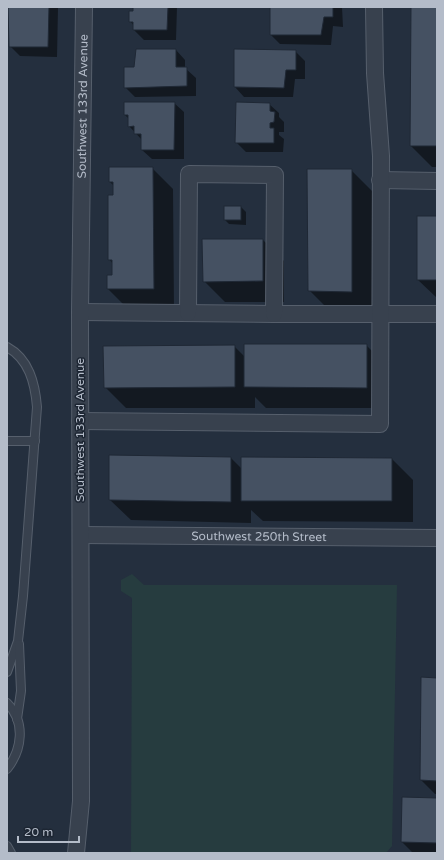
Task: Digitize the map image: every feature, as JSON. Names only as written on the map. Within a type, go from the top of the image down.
[{"type":"street","name":"Southwest 133rd Avenue","points":[[76,853],[81,801],[80,312],[84,7]]},
{"type":"street","points":[[80,421],[380,424],[380,180],[374,7]]},
{"type":"street","points":[[188,313],[189,174],[275,174],[274,314]]},
{"type":"street","points":[[380,180],[437,181]]},
{"type":"street","points":[[80,312],[437,314]]},
{"type":"street","name":"Southwest 250th Street","points":[[81,535],[437,538]]},
{"type":"lane","points":[[7,347],[21,358],[32,377],[37,406],[18,641],[21,691],[17,718],[20,732],[19,746],[14,760],[7,769]]},
{"type":"lane","points":[[7,441],[35,441]]},
{"type":"lane","points":[[7,672],[18,641]]},
{"type":"lane","points":[[7,703],[17,718]]},
{"type":"lane","points":[[7,846],[11,853]]},
{"type":"green space","points":[[132,574],[144,585],[397,585],[392,846],[386,853],[131,853],[132,598],[121,591],[121,580]]},
{"type":"building","points":[[8,7],[49,7],[48,47],[9,47]]},
{"type":"building","points":[[133,7],[168,7],[167,30],[133,30],[133,22],[129,22],[129,11],[133,11]]},
{"type":"building","points":[[270,7],[333,7],[333,17],[324,17],[321,35],[270,35]]},
{"type":"building","points":[[411,7],[437,7],[437,146],[410,146]]},
{"type":"building","points":[[136,49],[176,49],[176,67],[187,67],[187,86],[124,88],[124,67],[134,67]]},
{"type":"building","points":[[234,49],[296,50],[296,70],[286,70],[284,88],[234,87]]},
{"type":"building","points":[[124,102],[175,102],[174,150],[141,150],[141,134],[134,134],[134,126],[128,127],[128,115],[124,115]]},
{"type":"building","points":[[236,102],[270,103],[270,111],[275,112],[274,122],[270,123],[270,128],[274,128],[274,143],[235,143]]},
{"type":"building","points":[[109,167],[153,167],[154,289],[107,289],[107,275],[112,275],[112,260],[108,260],[108,195],[113,195],[113,182],[109,182]]},
{"type":"building","points":[[307,169],[352,169],[352,292],[308,291]]},
{"type":"building","points":[[224,206],[241,206],[241,220],[224,220]]},
{"type":"building","points":[[417,216],[437,216],[437,280],[417,280]]},
{"type":"building","points":[[202,239],[263,239],[263,281],[203,282]]},
{"type":"building","points":[[244,344],[367,344],[367,388],[244,387]]},
{"type":"building","points":[[235,345],[235,387],[104,388],[103,346]]},
{"type":"building","points":[[109,455],[231,457],[231,502],[109,500]]},
{"type":"building","points":[[241,457],[392,458],[392,501],[241,501]]},
{"type":"building","points":[[421,677],[437,678],[437,781],[420,780]]},
{"type":"building","points":[[402,797],[437,798],[437,843],[401,842]]}]
